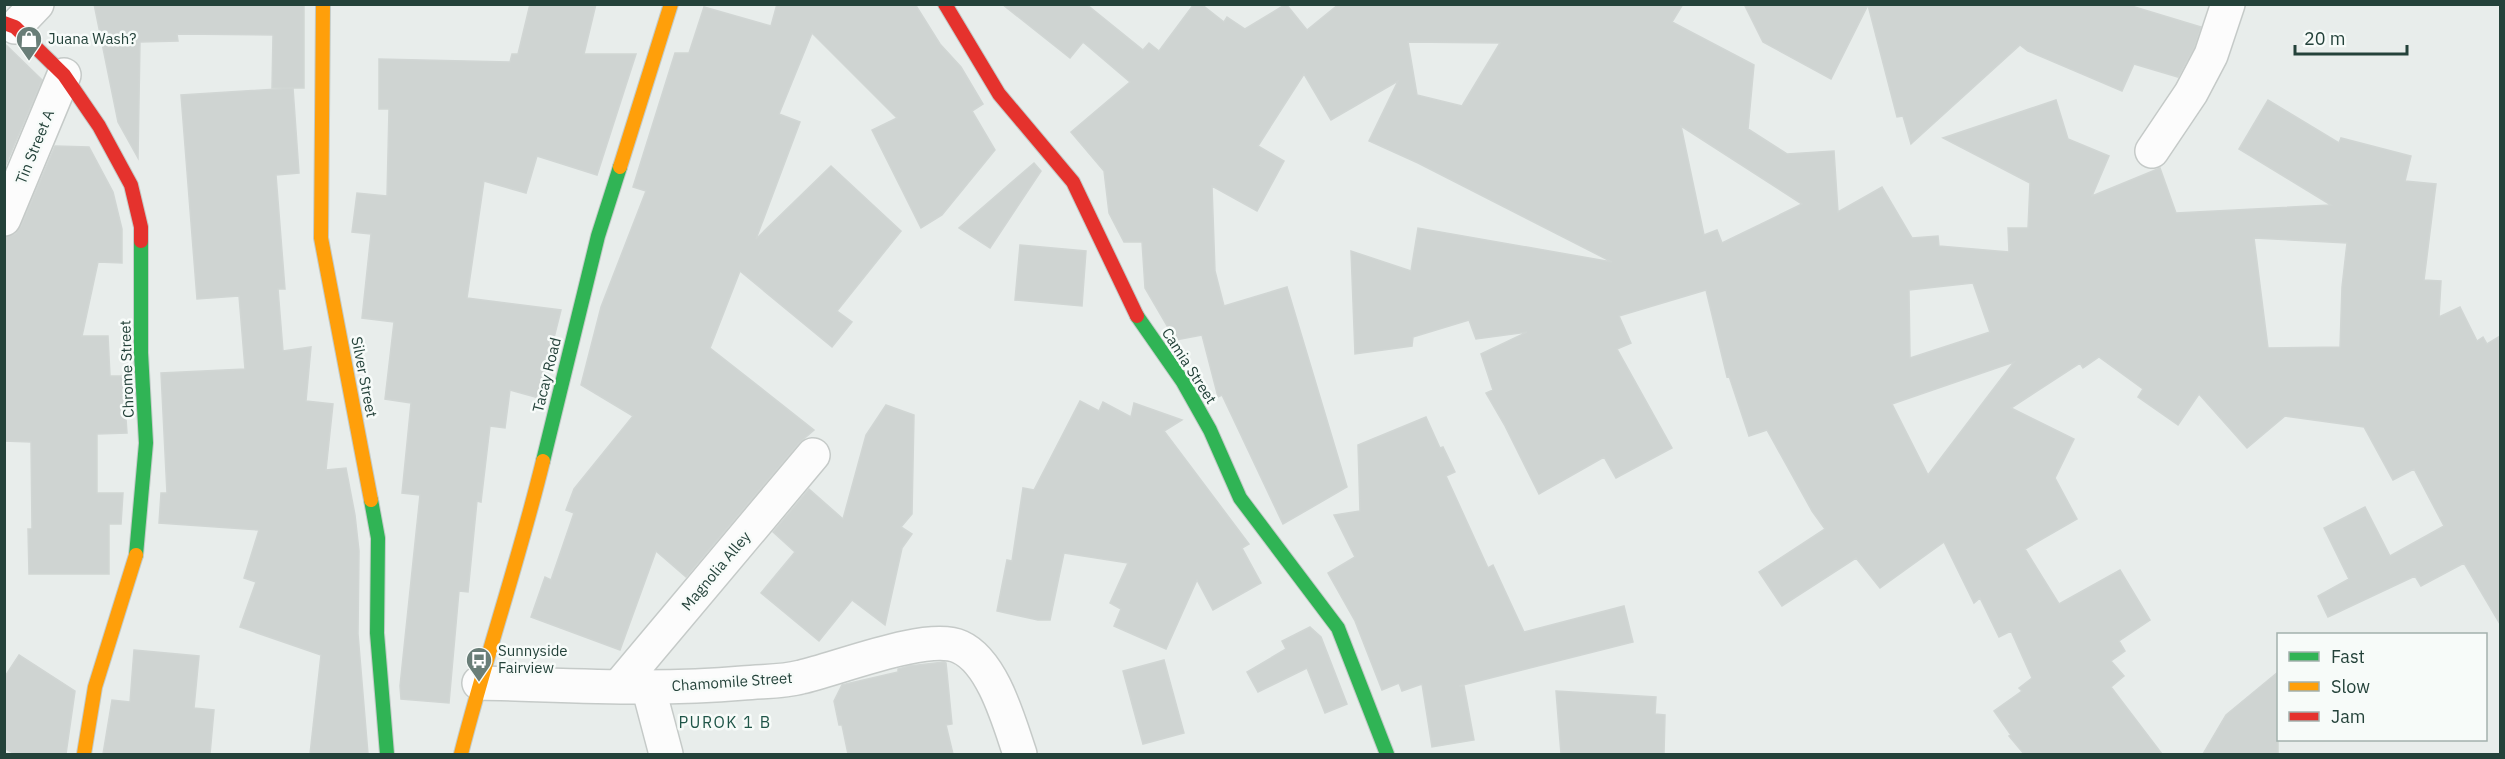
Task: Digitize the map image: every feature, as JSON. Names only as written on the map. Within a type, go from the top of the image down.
[{"type":"street","name":"Silver Street","points":[[323,4],[321,238],[378,538],[377,633],[387,754]]},
{"type":"street","name":"Tacay Road","points":[[461,754],[479,683],[527,525],[598,236],[671,4]]},
{"type":"street","name":"Camia Street","points":[[945,4],[999,94],[1073,182],[1108,253],[1132,309],[1183,382],[1210,430],[1240,498],[1338,628],[1387,754]]},
{"type":"street","points":[[2151,151],[2196,84],[2211,56],[2228,4]]},
{"type":"street","name":"Chrome Street","points":[[19,18],[64,75],[99,126],[131,185],[141,227],[141,353],[146,443],[140,522],[136,555],[95,687],[84,754]]},
{"type":"street","name":"Tin Street A","points":[[4,219],[64,75]]},
{"type":"street","name":"Magnolia Alley","points":[[633,686],[813,455]]},
{"type":"street","name":"Chamomile Street","points":[[479,683],[698,687],[800,678],[897,650],[939,643],[957,645],[970,652],[983,664],[994,686],[1020,754]]},
{"type":"street","points":[[633,686],[666,754]]},
{"type":"building","points":[[94,4],[304,4],[304,88],[272,88],[273,35],[177,34],[178,41],[140,42],[138,158],[118,122]]},
{"type":"building","points":[[530,4],[596,4],[584,54],[636,54],[597,175],[537,156],[526,193],[484,181],[467,298],[561,310],[539,398],[510,390],[505,428],[490,426],[481,502],[477,501],[468,592],[459,591],[449,703],[401,699],[400,686],[420,495],[402,493],[411,403],[385,399],[394,322],[362,318],[371,234],[352,232],[357,193],[387,196],[389,109],[379,109],[379,59],[510,62],[512,54],[518,54]]},
{"type":"building","points":[[777,4],[915,4],[940,44],[961,67],[983,104],[972,111],[995,150],[942,215],[921,228],[872,130],[897,118],[812,33],[779,114],[800,122],[756,239],[831,166],[901,231],[837,311],[852,322],[832,347],[740,271],[710,348],[814,430],[799,443],[686,577],[656,551],[620,650],[531,617],[545,577],[551,580],[574,513],[566,510],[574,489],[633,416],[581,385],[601,307],[646,191],[633,187],[675,53],[689,53],[704,7],[771,26]]},
{"type":"building","points":[[1002,4],[1086,4],[1143,50],[1149,43],[1159,51],[1194,4],[1201,4],[1224,22],[1227,17],[1245,29],[1286,4],[1307,30],[1339,4],[1683,4],[1672,22],[1754,65],[1748,129],[1787,154],[1834,151],[1838,212],[1882,187],[1912,238],[1938,236],[1939,246],[2009,252],[2008,228],[2028,228],[2030,183],[1943,138],[2056,100],[2068,139],[2109,156],[2092,196],[2160,168],[2176,213],[2331,205],[2239,149],[2268,100],[2339,143],[2341,138],[2411,156],[2405,181],[2436,184],[2424,280],[2441,281],[2439,317],[2460,307],[2477,341],[2483,337],[2487,344],[2500,336],[2500,624],[2464,563],[2421,586],[2415,576],[2328,617],[2318,596],[2349,579],[2324,528],[2365,507],[2390,556],[2444,526],[2414,469],[2393,480],[2364,427],[2285,416],[2247,448],[2199,394],[2178,425],[2138,397],[2143,389],[2099,357],[2083,368],[2080,363],[2011,408],[2074,439],[2055,478],[2077,519],[2025,549],[2059,604],[2120,570],[2150,620],[2119,641],[2125,651],[2111,661],[2124,676],[2111,687],[2162,754],[2024,754],[2009,736],[2011,735],[1994,711],[2022,691],[2019,688],[2032,678],[2011,631],[1999,637],[1980,598],[1974,603],[1944,542],[1880,588],[1856,558],[1782,606],[1759,572],[1825,529],[1812,511],[1767,430],[1749,436],[1729,376],[1727,377],[1706,290],[1619,316],[1631,343],[1617,349],[1672,448],[1616,478],[1604,457],[1539,494],[1486,393],[1493,390],[1481,354],[1527,332],[1476,339],[1469,320],[1413,337],[1412,346],[1355,354],[1351,251],[1411,271],[1418,228],[1612,262],[1418,163],[1369,141],[1398,81],[1331,120],[1304,74],[1258,146],[1284,161],[1257,211],[1212,186],[1215,271],[1224,306],[1287,287],[1347,487],[1283,524],[1222,395],[1218,397],[1202,335],[1176,340],[1145,288],[1142,242],[1124,242],[1109,213],[1104,171],[1071,132],[1130,82],[1083,42],[1070,58]],"holes":[[[1408,42],[1500,43],[1462,106],[1417,95]],[[1681,126],[1802,204],[1722,243],[1717,230],[1704,235]],[[2254,238],[2347,243],[2342,287],[2340,347],[2268,348]],[[1973,283],[1990,332],[1910,358],[1909,290]],[[2014,362],[1988,396],[1928,475],[1892,404]]]},
{"type":"building","points":[[1744,4],[2125,4],[2201,27],[2194,48],[2178,77],[2134,64],[2122,91],[2028,51],[2020,45],[1911,144],[1903,116],[1897,117],[1868,5],[1831,79],[1763,42]]},
{"type":"building","points":[[4,43],[42,80],[4,169]]},
{"type":"building","points":[[293,88],[299,173],[276,175],[285,289],[278,289],[283,351],[311,347],[306,401],[333,404],[326,470],[346,468],[355,515],[359,551],[358,634],[368,754],[310,754],[321,655],[240,627],[256,582],[244,578],[259,530],[159,523],[161,493],[167,493],[161,373],[245,369],[239,296],[197,299],[181,95]]},
{"type":"building","points":[[55,146],[89,147],[113,192],[122,229],[122,263],[98,262],[82,336],[108,336],[110,376],[123,376],[127,433],[97,434],[97,493],[123,493],[121,524],[109,524],[109,574],[29,574],[28,529],[32,529],[31,442],[4,441],[4,237],[15,234],[21,226]]},
{"type":"building","points":[[1034,163],[1041,171],[990,248],[959,228]]},
{"type":"building","points":[[1020,245],[1086,251],[1082,306],[1015,300]]},
{"type":"building","points":[[1080,401],[1099,411],[1103,402],[1131,417],[1134,403],[1182,420],[1164,431],[1249,544],[1242,548],[1261,583],[1213,610],[1197,580],[1166,649],[1114,626],[1121,609],[1110,603],[1128,563],[1064,553],[1050,620],[1038,620],[997,611],[1007,560],[1012,561],[1023,488],[1034,490]]},
{"type":"building","points":[[886,405],[914,415],[912,514],[901,527],[912,534],[902,548],[885,625],[852,600],[819,641],[761,593],[795,552],[773,532],[809,489],[843,519],[866,435]]},
{"type":"building","points":[[1426,417],[1440,448],[1443,447],[1455,472],[1446,476],[1488,568],[1493,565],[1524,632],[1624,606],[1633,642],[1459,686],[1464,686],[1474,740],[1432,747],[1422,684],[1402,691],[1399,683],[1382,690],[1355,621],[1328,573],[1355,557],[1334,515],[1360,511],[1358,445]]},
{"type":"building","points":[[1310,627],[1321,637],[1347,704],[1325,713],[1307,668],[1258,692],[1247,672],[1286,649],[1282,641]]},
{"type":"building","points":[[134,650],[199,656],[194,708],[214,710],[210,754],[103,754],[112,700],[130,702]]},
{"type":"building","points":[[19,655],[75,691],[66,754],[15,754],[4,748],[4,678]]},
{"type":"building","points":[[1164,660],[1184,733],[1143,744],[1123,671]]},
{"type":"building","points":[[946,663],[952,724],[946,725],[953,754],[848,754],[834,701],[842,685],[898,672],[898,669],[909,666]]},
{"type":"building","points":[[2277,673],[2278,754],[2203,754],[2226,715]]},
{"type":"building","points":[[1556,691],[1656,697],[1655,714],[1665,715],[1664,754],[1561,754]]},
{"type":"traffic: fast","points":[[543,461],[598,236],[620,167]]},
{"type":"traffic: fast","points":[[136,555],[146,443],[141,353],[141,241]]},
{"type":"traffic: fast","points":[[1137,316],[1183,382],[1210,430],[1240,498],[1338,628],[1387,754]]},
{"type":"traffic: fast","points":[[371,500],[378,538],[377,633],[387,754]]},
{"type":"traffic: slow","points":[[323,4],[321,238],[371,500]]},
{"type":"traffic: slow","points":[[620,167],[671,4]]},
{"type":"traffic: slow","points":[[461,754],[543,461]]},
{"type":"traffic: slow","points":[[84,754],[95,687],[136,555]]},
{"type":"traffic: jam","points":[[945,4],[999,94],[1073,182],[1137,316]]},
{"type":"traffic: jam","points":[[4,23],[15,27],[64,75],[99,126],[131,185],[141,227],[141,241]]},
{"type":"place","name":"Juana Wash?","points":[[29,62]]},
{"type":"place","name":"Sunnyside Fairview","points":[[479,683]]},
{"type":"district","name":"PUROK 1 B","points":[[725,722]]}]
